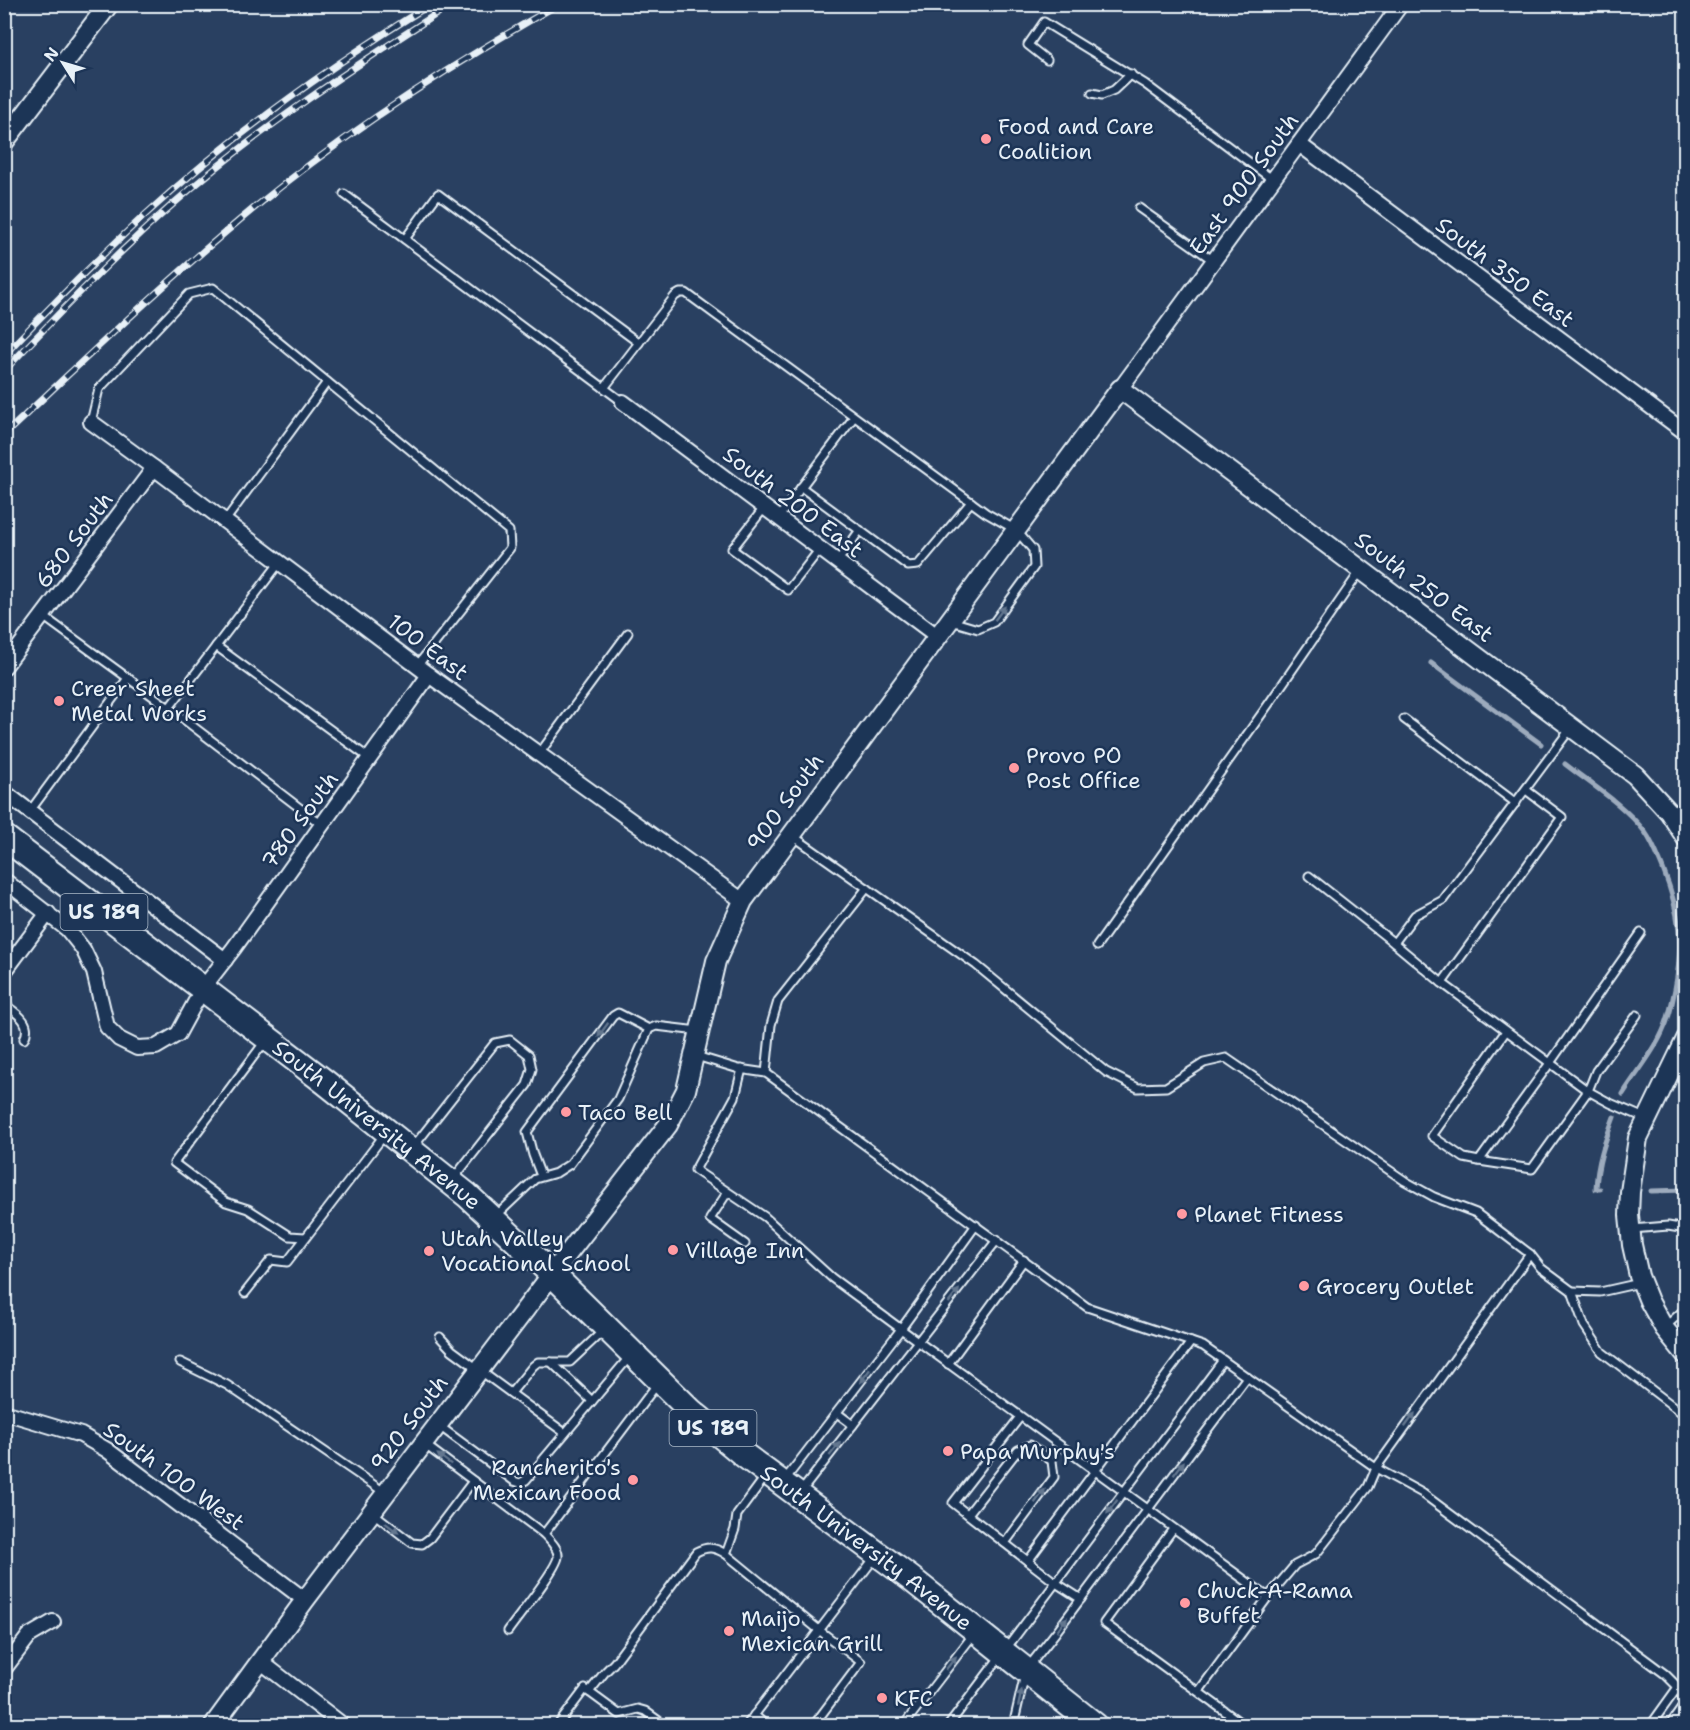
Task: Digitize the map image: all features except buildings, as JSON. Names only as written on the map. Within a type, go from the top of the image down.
[{"type":"highway","name":"South University Avenue","points":[[4,837],[203,988],[451,1182],[552,1274],[691,1411],[1096,1725]]},
{"type":"street","points":[[4,142],[109,4]]},
{"type":"street","name":"East 900 South","points":[[1120,389],[1401,4]]},
{"type":"street","name":"South 350 East","points":[[1299,144],[1686,433]]},
{"type":"street","name":"900 South","points":[[552,1274],[668,1125],[686,1090],[716,961],[743,901],[1120,389]]},
{"type":"street","name":"South 250 East","points":[[1120,389],[1635,775],[1684,831]]},
{"type":"street","name":"South 200 East","points":[[623,402],[937,636]]},
{"type":"street","name":"100 East","points":[[91,422],[429,675],[743,901]]},
{"type":"street","name":"680 South","points":[[4,667],[154,468]]},
{"type":"street","name":"780 South","points":[[4,880],[67,930],[83,949],[94,972],[107,1027],[119,1039],[137,1048],[156,1047],[178,1034],[203,988],[429,675]]},
{"type":"street","points":[[4,792],[225,960]]},
{"type":"street","points":[[4,972],[48,914]]},
{"type":"street","points":[[1686,1039],[1638,1138],[1630,1192],[1632,1245],[1642,1282],[1649,1301],[1664,1328],[1686,1355]]},
{"type":"street","name":"920 South","points":[[213,1725],[552,1274]]},
{"type":"street","name":"South 100 West","points":[[4,1412],[81,1435],[107,1450],[305,1600]]},
{"type":"street","points":[[4,1669],[29,1636],[53,1622]]},
{"type":"street","points":[[260,1661],[344,1725]]},
{"type":"lane","points":[[1047,60],[1028,45],[1044,22],[1131,75],[1273,180]]},
{"type":"lane","points":[[1092,93],[1102,95],[1114,90],[1131,75]]},
{"type":"lane","points":[[405,239],[438,194],[639,343]]},
{"type":"lane","points":[[345,195],[623,402]]},
{"type":"lane","points":[[1139,208],[1214,261]]},
{"type":"lane","points":[[91,422],[99,390],[189,294],[213,288],[509,531],[510,548],[417,666]]},
{"type":"lane","points":[[604,388],[675,296],[680,292],[686,293],[986,513],[1016,530],[1033,550],[1034,567],[994,622],[978,629],[949,620]]},
{"type":"lane","points":[[225,521],[327,382]]},
{"type":"lane","points":[[778,518],[854,417]]},
{"type":"lane","points":[[801,488],[908,566],[918,565],[971,502]]},
{"type":"lane","points":[[764,508],[732,549],[788,590],[820,549]]},
{"type":"lane","points":[[837,562],[860,530]]},
{"type":"lane","points":[[169,708],[280,562]]},
{"type":"lane","points":[[1097,946],[1361,570]]},
{"type":"lane","points":[[43,616],[169,708],[322,825]]},
{"type":"lane","points":[[539,754],[628,633]]},
{"type":"lane","points":[[216,646],[369,758]]},
{"type":"lane","points":[[30,811],[128,678]]},
{"type":"lane","points":[[1404,719],[1516,803]]},
{"type":"lane","points":[[1394,943],[1415,915],[1443,900],[1571,728]]},
{"type":"lane","points":[[1442,983],[1562,817],[1526,789]]},
{"type":"lane","points":[[791,835],[976,965],[1106,1072],[1138,1088],[1166,1087],[1204,1063],[1226,1058],[1405,1181],[1434,1197],[1476,1213],[1530,1254],[1541,1268],[1572,1291],[1584,1325],[1602,1352],[1686,1416]]},
{"type":"lane","points":[[1309,876],[1442,983],[1588,1091],[1647,1119]]},
{"type":"lane","points":[[766,1072],[771,1025],[778,1001],[867,888]]},
{"type":"lane","points":[[1479,1161],[1641,933]]},
{"type":"lane","points":[[4,1004],[27,1025],[24,1039]]},
{"type":"lane","points":[[541,1176],[527,1132],[606,1025],[618,1013],[650,1029]]},
{"type":"lane","points":[[1506,1031],[1432,1136],[1464,1158],[1532,1169],[1588,1091],[1596,1071],[1637,1015]]},
{"type":"lane","points":[[493,1219],[535,1179],[556,1173],[570,1164],[618,1099],[650,1029],[656,1026],[699,1031]]},
{"type":"lane","points":[[267,1038],[174,1163],[226,1202],[248,1209],[290,1236],[305,1237]]},
{"type":"lane","points":[[411,1151],[495,1043],[510,1040],[529,1054],[532,1069],[527,1085],[451,1182]]},
{"type":"lane","points":[[694,1055],[742,1069],[766,1072],[1088,1306],[1203,1346],[1376,1468],[1422,1493],[1665,1674],[1678,1688],[1685,1706],[1669,1725]]},
{"type":"lane","points":[[742,1069],[735,1097],[694,1170],[765,1217],[832,1278],[1268,1597]]},
{"type":"lane","points":[[244,1293],[271,1260],[287,1262],[387,1132]]},
{"type":"lane","points":[[727,1193],[710,1219],[745,1244]]},
{"type":"lane","points":[[783,1483],[901,1329],[976,1225]]},
{"type":"lane","points":[[1630,1229],[1668,1226],[1686,1229]]},
{"type":"lane","points":[[726,1554],[737,1515],[783,1483],[853,1425],[997,1240]]},
{"type":"lane","points":[[1199,1691],[1268,1597],[1295,1565],[1316,1554],[1368,1487],[1376,1468],[1530,1254]]},
{"type":"lane","points":[[948,1364],[1024,1260]]},
{"type":"lane","points":[[1572,1291],[1599,1292],[1642,1282]]},
{"type":"lane","points":[[1664,1328],[1686,1308]]},
{"type":"lane","points":[[511,1393],[538,1362],[570,1362],[606,1328]]},
{"type":"lane","points":[[440,1338],[452,1350],[565,1433]]},
{"type":"lane","points":[[1028,1561],[1191,1342]]},
{"type":"lane","points":[[438,1425],[514,1481],[520,1483],[526,1480],[632,1354]]},
{"type":"lane","points":[[948,1725],[1222,1360]]},
{"type":"lane","points":[[180,1362],[227,1385],[386,1494]]},
{"type":"lane","points":[[551,1362],[592,1401]]},
{"type":"lane","points":[[1013,1725],[1026,1670],[1247,1377]]},
{"type":"lane","points":[[544,1534],[660,1381]]},
{"type":"lane","points":[[837,1413],[853,1425]]},
{"type":"lane","points":[[1020,1417],[953,1503],[1080,1599]]},
{"type":"lane","points":[[424,1444],[544,1534],[556,1549],[558,1558],[553,1570],[508,1631]]},
{"type":"lane","points":[[968,1514],[1018,1450],[1030,1445],[1052,1461],[1054,1478],[1005,1543]]},
{"type":"lane","points":[[372,1512],[412,1543],[422,1544],[430,1538],[473,1481]]},
{"type":"lane","points":[[1173,1529],[1104,1623],[1245,1725]]},
{"type":"lane","points":[[589,1692],[630,1643],[696,1552],[705,1547],[716,1548],[861,1662],[813,1725]]},
{"type":"lane","points":[[746,1725],[877,1554]]},
{"type":"lane","points":[[903,1725],[976,1630]]},
{"type":"lane","points":[[1650,1725],[1678,1688]]},
{"type":"lane","points":[[557,1725],[585,1689],[619,1714],[638,1709],[666,1725]]},
{"type":"lane","points":[[754,1715],[767,1725]]},
{"type":"waterway","points":[[1431,663],[1541,744]]},
{"type":"waterway","points":[[1565,764],[1618,804],[1645,832],[1663,869],[1677,914],[1680,942],[1678,972],[1668,1017],[1654,1049],[1623,1094]]},
{"type":"waterway","points":[[1600,1189],[1596,1189],[1598,1170],[1614,1117]]},
{"type":"waterway","points":[[1651,1191],[1686,1190]]},
{"type":"railway","points":[[4,355],[128,231],[213,157],[319,77],[431,4]]},
{"type":"railway","points":[[4,371],[107,265],[205,177],[308,99],[452,4]]},
{"type":"railway","points":[[4,435],[158,291],[289,180],[401,100],[479,50],[559,4]]},
{"type":"place","name":"Food and Care Coalition","points":[[986,139]]},
{"type":"place","name":"Creer Sheet Metal Works","points":[[59,701]]},
{"type":"place","name":"Provo PO Post Office","points":[[1014,768]]},
{"type":"place","name":"Taco Bell","points":[[566,1112]]},
{"type":"place","name":"Planet Fitness","points":[[1182,1214]]},
{"type":"place","name":"Village Inn","points":[[673,1250]]},
{"type":"place","name":"Utah Valley Vocational School","points":[[429,1251]]},
{"type":"place","name":"Grocery Outlet","points":[[1304,1286]]},
{"type":"place","name":"Papa Murphy's","points":[[948,1451]]},
{"type":"place","name":"Rancherito's Mexican Food","points":[[633,1480]]},
{"type":"place","name":"Chuck-A-Rama Buffet","points":[[1185,1603]]},
{"type":"place","name":"Maijo Mexican Grill","points":[[729,1631]]},
{"type":"place","name":"KFC","points":[[882,1698]]}]
